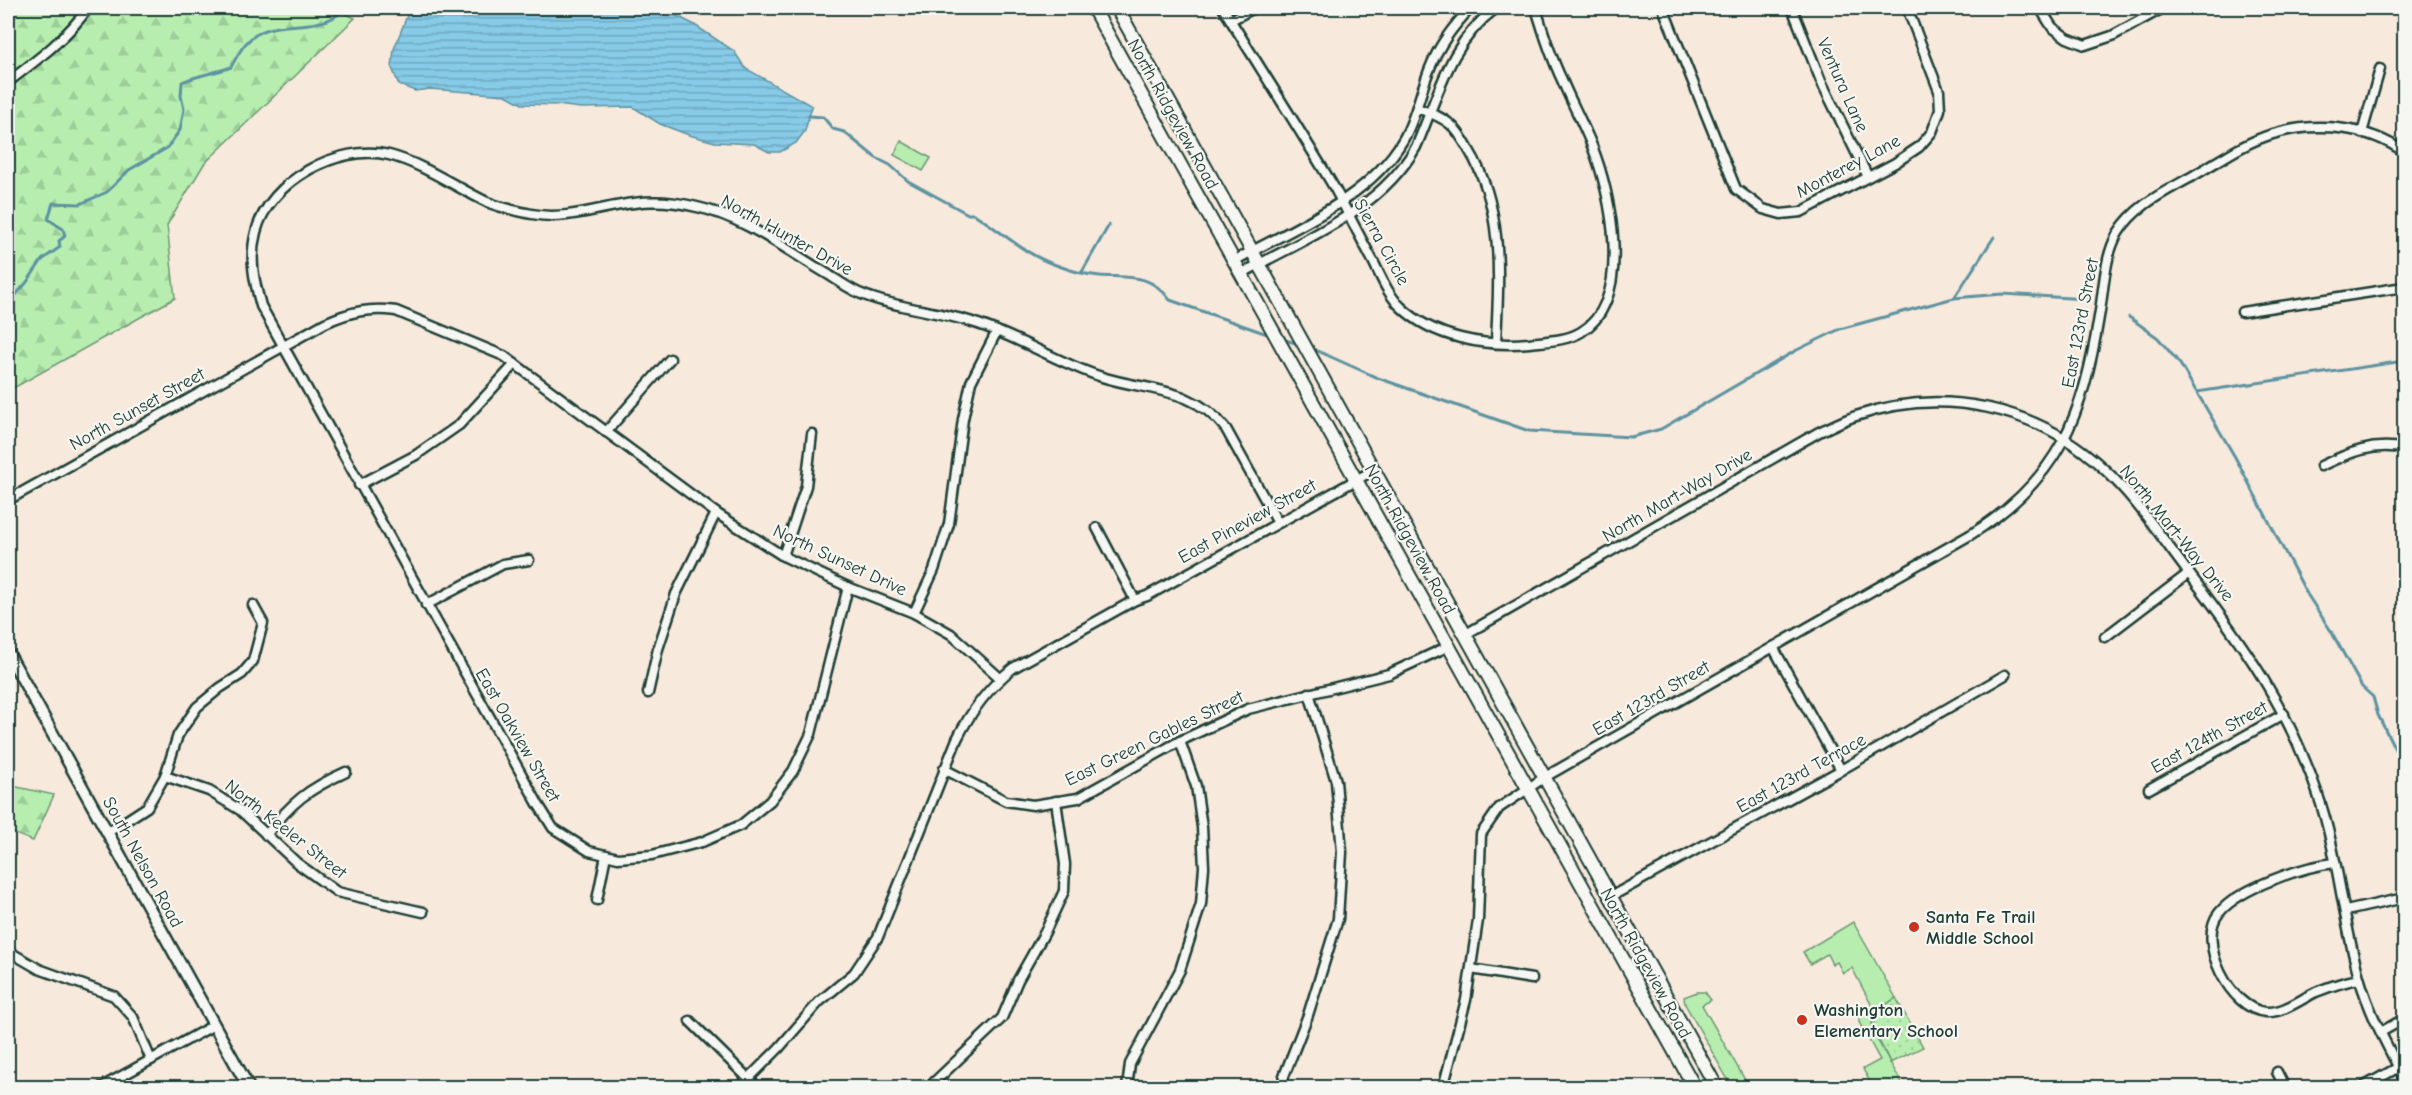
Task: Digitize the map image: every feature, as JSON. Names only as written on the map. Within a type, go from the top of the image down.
[{"type":"main road","name":"North Ridgeview Road","points":[[1093,8],[1695,1088]]},
{"type":"main road","name":"North Ridgeview Road","points":[[1116,8],[1717,1088]]},
{"type":"street","points":[[8,82],[51,48],[88,8]]},
{"type":"street","name":"Sierra Circle","points":[[1223,8],[1341,201],[1386,288],[1407,313],[1443,333],[1480,341],[1523,344],[1572,337],[1596,320],[1610,294],[1612,232],[1603,181],[1593,147],[1562,80],[1536,8]]},
{"type":"street","points":[[1231,20],[1254,8]]},
{"type":"street","points":[[1234,261],[1341,201],[1368,183],[1388,162],[1404,139],[1435,56],[1452,30],[1471,8]]},
{"type":"street","points":[[1241,274],[1348,215],[1377,195],[1403,167],[1416,147],[1431,113],[1444,74],[1454,55],[1474,27],[1496,8]]},
{"type":"street","name":"Monterey Lane","points":[[1663,8],[1736,189],[1752,203],[1781,214],[1801,212],[1895,163],[1919,147],[1932,132],[1940,110],[1939,92],[1907,8]]},
{"type":"street","name":"Ventura Lane","points":[[1792,8],[1821,81],[1867,176]]},
{"type":"street","points":[[2040,8],[2052,27],[2067,38],[2085,45],[2112,36],[2163,8]]},
{"type":"street","points":[[2362,133],[2380,69]]},
{"type":"street","points":[[1417,108],[1452,125],[1464,141],[1481,172],[1491,204],[1498,260],[1496,342]]},
{"type":"street","name":"East 123rd Street","points":[[1545,777],[1998,517],[2038,478],[2064,439],[2077,412],[2089,374],[2111,251],[2117,236],[2136,211],[2148,201],[2242,148],[2272,134],[2317,127],[2340,128],[2362,133],[2404,152]]},
{"type":"street","name":"North Hunter Drive","points":[[283,346],[261,306],[255,285],[252,257],[258,224],[278,194],[302,174],[329,160],[357,153],[374,153],[399,158],[498,206],[533,214],[574,214],[618,205],[654,201],[701,208],[745,226],[861,294],[913,310],[965,320],[1103,377],[1165,390],[1198,403],[1218,419],[1226,429],[1278,523]]},
{"type":"street","points":[[2242,312],[2404,287]]},
{"type":"street","name":"North Sunset Drive","points":[[283,346],[343,315],[364,309],[379,308],[396,311],[504,356],[716,513],[783,556],[914,613],[951,634],[1000,678]]},
{"type":"street","points":[[914,613],[934,570],[949,524],[961,430],[971,382],[996,331]]},
{"type":"street","name":"East Oakview Street","points":[[283,346],[538,804],[553,828],[589,851],[618,858],[652,855],[702,842],[741,825],[770,801],[793,771],[811,734],[848,586]]},
{"type":"street","name":"North Sunset Street","points":[[8,500],[283,346]]},
{"type":"street","points":[[606,432],[670,359]]},
{"type":"street","points":[[359,485],[416,456],[459,425],[515,364]]},
{"type":"street","name":"North Mart-Way Drive","points":[[1466,634],[1809,438],[1855,416],[1895,405],[1934,401],[1972,404],[2005,411],[2034,421],[2085,452],[2118,482],[2257,665],[2284,714],[2317,792],[2335,862],[2360,980],[2381,1032],[2404,1077]]},
{"type":"street","points":[[783,556],[806,486],[812,434]]},
{"type":"street","points":[[2320,466],[2365,448],[2380,446],[2404,449]]},
{"type":"street","name":"East Pineview Street","points":[[944,769],[968,716],[1000,678],[1013,668],[1374,470]]},
{"type":"street","points":[[648,693],[658,649],[676,594],[716,513]]},
{"type":"street","points":[[1097,528],[1135,600]]},
{"type":"street","points":[[426,605],[502,564],[529,560]]},
{"type":"street","points":[[2105,637],[2189,573]]},
{"type":"street","points":[[107,832],[147,807],[165,776],[178,735],[197,707],[242,674],[253,661],[263,623],[253,605]]},
{"type":"street","name":"East Green Gables Street","points":[[944,769],[1006,801],[1033,805],[1078,798],[1180,741],[1248,709],[1389,674],[1449,646]]},
{"type":"street","points":[[1773,647],[1841,770]]},
{"type":"street","name":"South Nelson Road","points":[[8,653],[249,1088]]},
{"type":"street","name":"East 123rd Terrace","points":[[1610,897],[1841,770],[2005,675]]},
{"type":"street","points":[[1282,1088],[1284,1076],[1308,1016],[1338,919],[1342,852],[1336,781],[1309,693]]},
{"type":"street","name":"East 124th Street","points":[[2149,789],[2284,714]]},
{"type":"street","points":[[1127,1088],[1130,1064],[1180,969],[1201,904],[1204,867],[1202,827],[1196,786],[1180,741]]},
{"type":"street","points":[[739,1088],[819,1002],[854,973],[878,937],[944,769]]},
{"type":"street","points":[[266,835],[285,811],[307,791],[346,772]]},
{"type":"street","name":"North Keeler Street","points":[[165,776],[209,791],[240,810],[297,863],[337,892],[423,912]]},
{"type":"street","points":[[1443,1088],[1466,1000],[1471,969],[1478,920],[1481,834],[1499,808],[1545,777]]},
{"type":"street","points":[[928,1088],[1002,1018],[1018,980],[1045,932],[1064,891],[1065,864],[1056,801]]},
{"type":"street","points":[[597,900],[606,855]]},
{"type":"street","points":[[2335,862],[2296,870],[2234,900],[2218,914],[2211,929],[2210,945],[2224,978],[2238,999],[2249,1008],[2265,1012],[2278,1011],[2340,983],[2360,980]]},
{"type":"street","points":[[2346,911],[2404,898]]},
{"type":"street","points":[[8,951],[39,969],[114,996],[133,1017],[151,1059]]},
{"type":"street","points":[[1471,969],[1532,979]]},
{"type":"street","points":[[2381,1032],[2404,1019]]},
{"type":"street","points":[[690,1021],[758,1088]]},
{"type":"street","points":[[100,1088],[214,1025]]},
{"type":"street","points":[[2361,1088],[2399,1067]]},
{"type":"street","points":[[2277,1072],[2285,1088]]},
{"type":"green space","points":[[8,8],[333,8],[355,18],[204,164],[167,225],[175,298],[8,391]]},
{"type":"green space","points":[[901,141],[931,158],[923,171],[894,155]]},
{"type":"green space","points":[[8,785],[54,795],[33,841],[8,831]]},
{"type":"green space","points":[[1853,922],[1896,998],[1874,1016],[1872,1023],[1873,1032],[1904,1087],[1873,1087],[1863,1069],[1880,1060],[1859,1022],[1859,1016],[1873,1008],[1852,968],[1843,973],[1837,962],[1832,964],[1827,954],[1810,964],[1803,952]]},
{"type":"green space","points":[[1697,992],[1705,992],[1711,1000],[1702,1005],[1749,1087],[1732,1087],[1685,1004],[1684,997]]},
{"type":"green space","points":[[1896,998],[1923,1047],[1890,1063],[1873,1028],[1873,1021],[1883,1006]]},
{"type":"water","points":[[410,8],[661,8],[693,24],[734,51],[745,68],[812,106],[805,131],[796,143],[780,152],[769,152],[754,144],[715,142],[689,135],[660,124],[633,107],[581,108],[522,104],[506,95],[430,89],[415,91],[399,85],[392,68],[394,49]]},
{"type":"waterway","points":[[8,304],[42,260],[60,247],[59,241],[65,236],[63,229],[48,219],[53,203],[80,204],[107,192],[129,170],[167,148],[180,130],[184,109],[181,96],[182,82],[231,67],[252,37],[267,29],[326,21],[345,8]]},
{"type":"waterway","points":[[809,116],[823,117],[833,129],[844,132],[908,181],[968,214],[974,214],[1045,261],[1089,275],[1130,277],[1147,281],[1155,285],[1170,300],[1270,335]]},
{"type":"waterway","points":[[1082,272],[1109,225]]},
{"type":"waterway","points":[[1954,298],[1994,237]]},
{"type":"waterway","points":[[1311,348],[1378,378],[1529,431],[1631,437],[1661,429],[1795,351],[1840,329],[1954,298],[2002,294],[2086,299]]},
{"type":"waterway","points":[[2129,317],[2158,338],[2180,364],[2235,457],[2307,594],[2331,631],[2362,687],[2373,697],[2378,715],[2404,767]]},
{"type":"waterway","points":[[1282,339],[1299,344]]},
{"type":"waterway","points":[[2197,392],[2404,361]]},
{"type":"place","name":"Santa Fe Trail Middle School","points":[[1914,927]]},
{"type":"place","name":"Washington Elementary School","points":[[1802,1020]]}]
